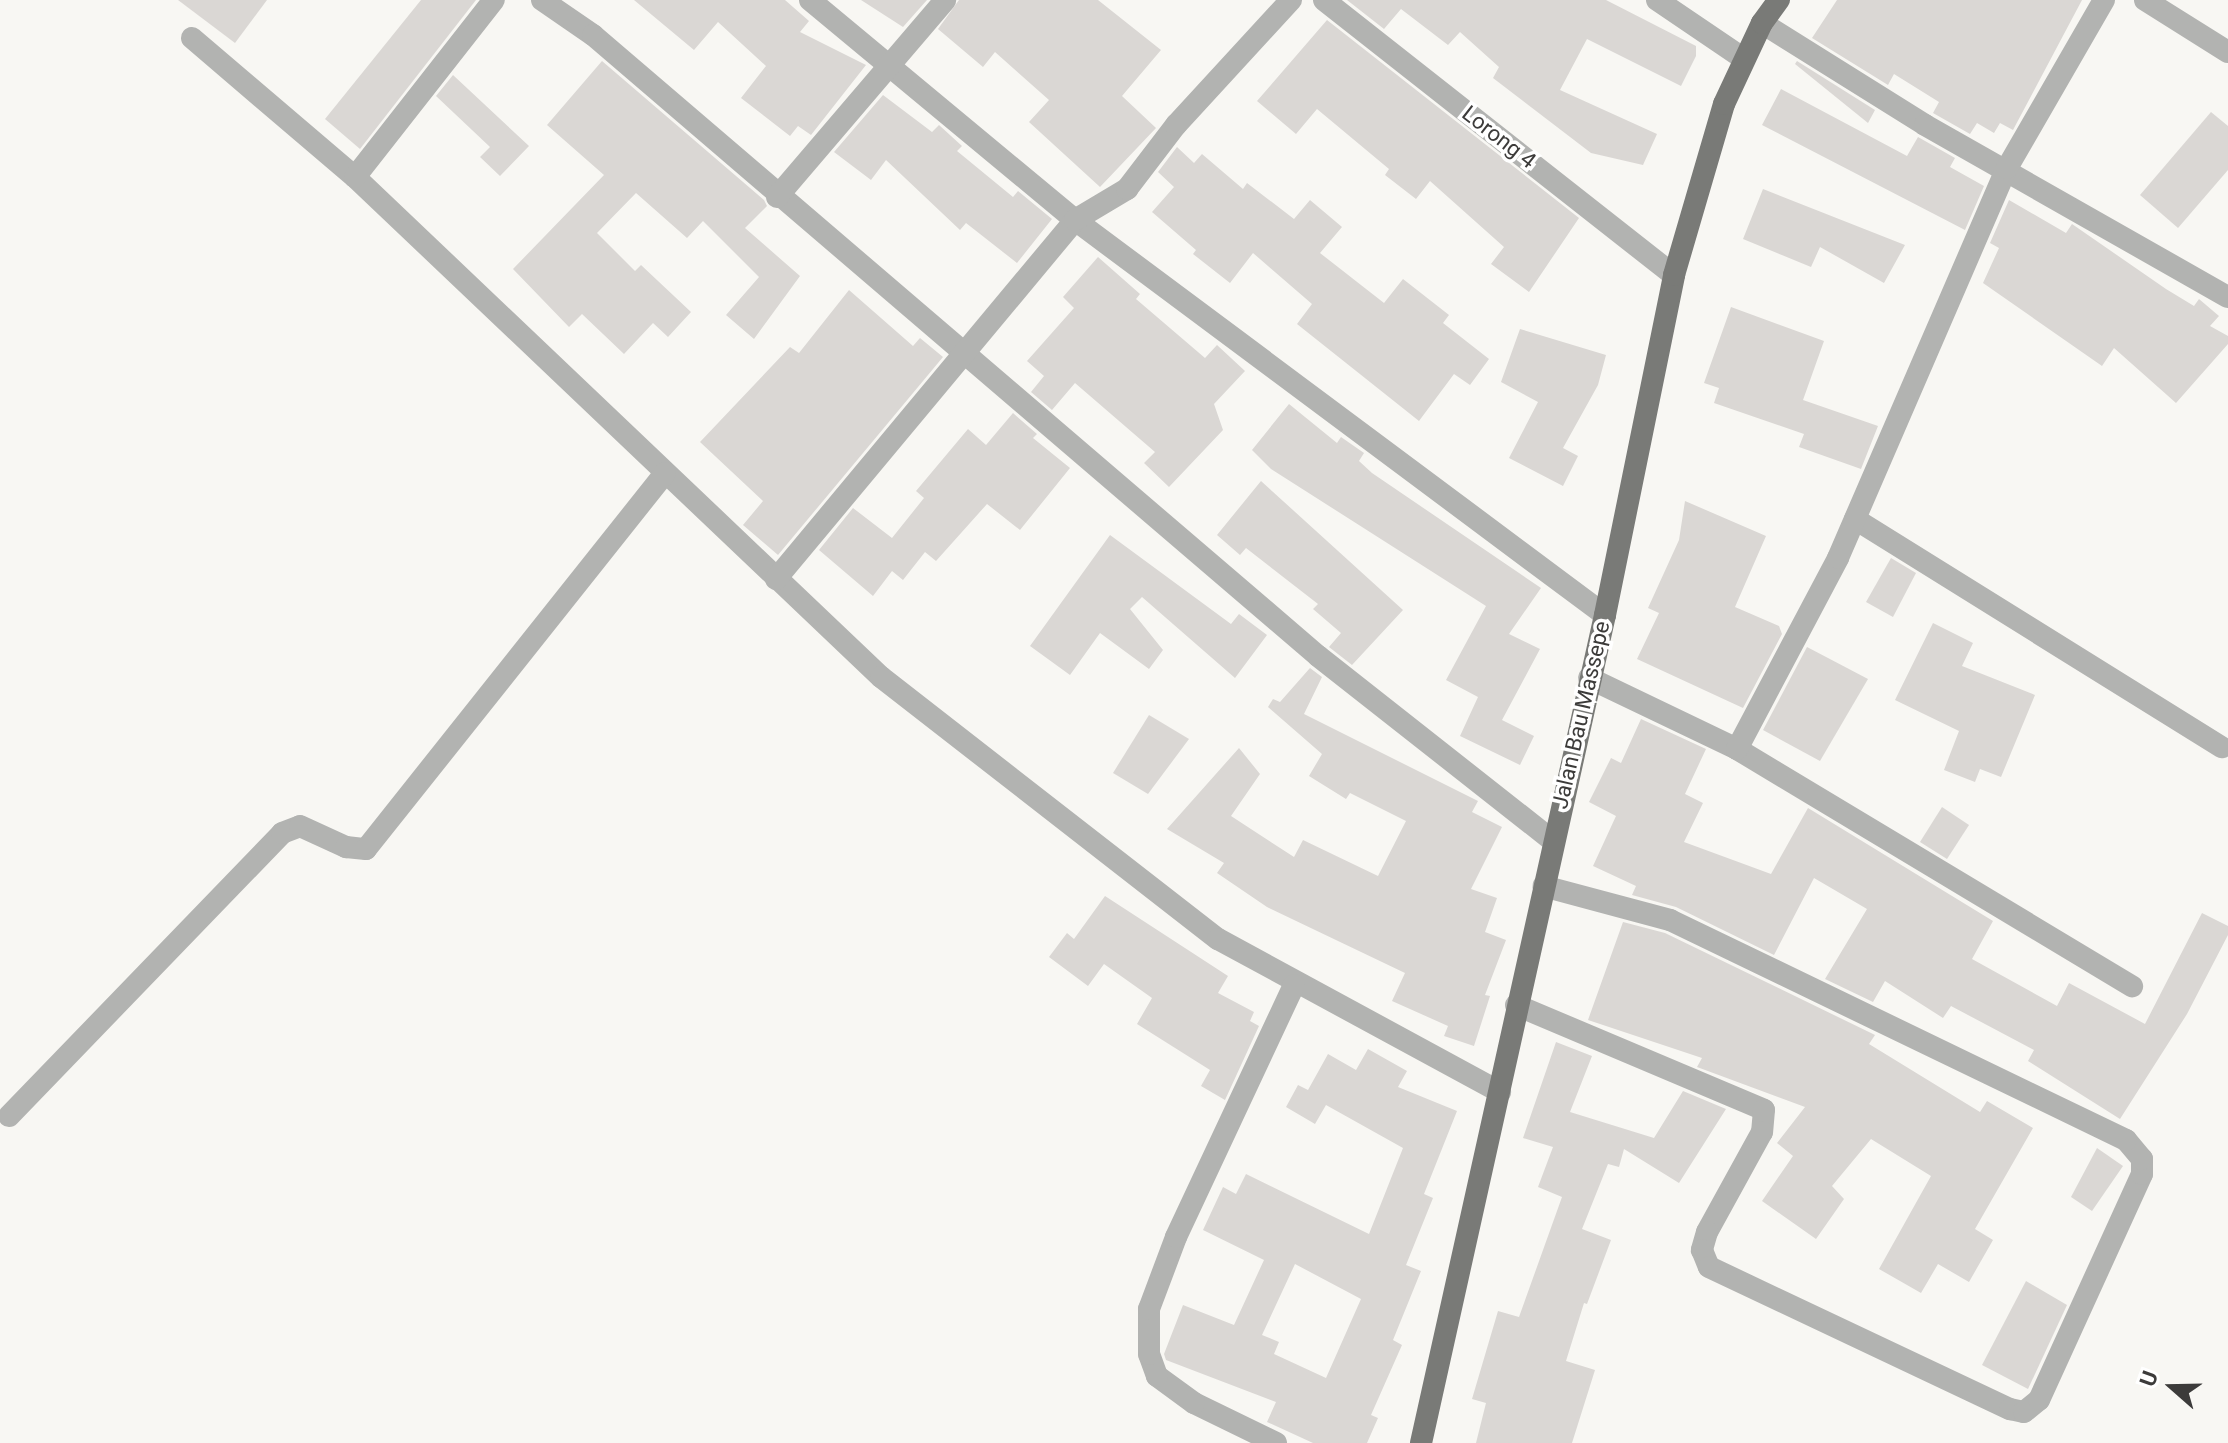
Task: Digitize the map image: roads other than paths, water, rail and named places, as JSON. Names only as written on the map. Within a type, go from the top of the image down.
[{"type":"main road","name":"Jalan Bau Massepe","points":[[1421,1443],[1500,1092],[1552,840],[1605,615],[1674,275],[1707,153],[1744,59],[1762,23],[1779,0]]},
{"type":"street","points":[[355,177],[494,0]]},
{"type":"street","points":[[542,0],[593,35],[963,357],[1318,656],[1552,840]]},
{"type":"street","points":[[810,0],[892,63],[1075,220],[1605,615]]},
{"type":"street","points":[[777,197],[945,0]]},
{"type":"street","points":[[776,579],[1075,220],[1127,189],[1176,125],[1291,0]]},
{"type":"street","name":"Lorong 4","points":[[1324,0],[1674,275]]},
{"type":"street","points":[[1657,0],[1744,59]]},
{"type":"street","points":[[1737,749],[1855,519],[2007,168],[2104,0]]},
{"type":"street","points":[[2145,0],[2228,52]]},
{"type":"street","points":[[1762,23],[1925,125],[2007,168],[2228,297]]},
{"type":"street","points":[[192,38],[355,177],[881,677],[1218,939],[1294,985],[1500,1092]]},
{"type":"street","points":[[9,1116],[282,833],[300,826],[346,847],[366,849],[665,473]]},
{"type":"street","points":[[1855,519],[2222,747]]},
{"type":"street","points":[[1589,678],[1737,749],[2132,986]]},
{"type":"street","points":[[1516,1005],[1764,1110],[1762,1132],[1707,1232],[1702,1250],[1709,1267],[2010,1409],[2024,1412],[2039,1400],[2142,1174],[2142,1159],[2126,1140],[1670,920],[1543,886]]},
{"type":"street","points":[[1276,1443],[1194,1403],[1157,1376],[1149,1354],[1149,1309],[1176,1237],[1294,985]]}]
